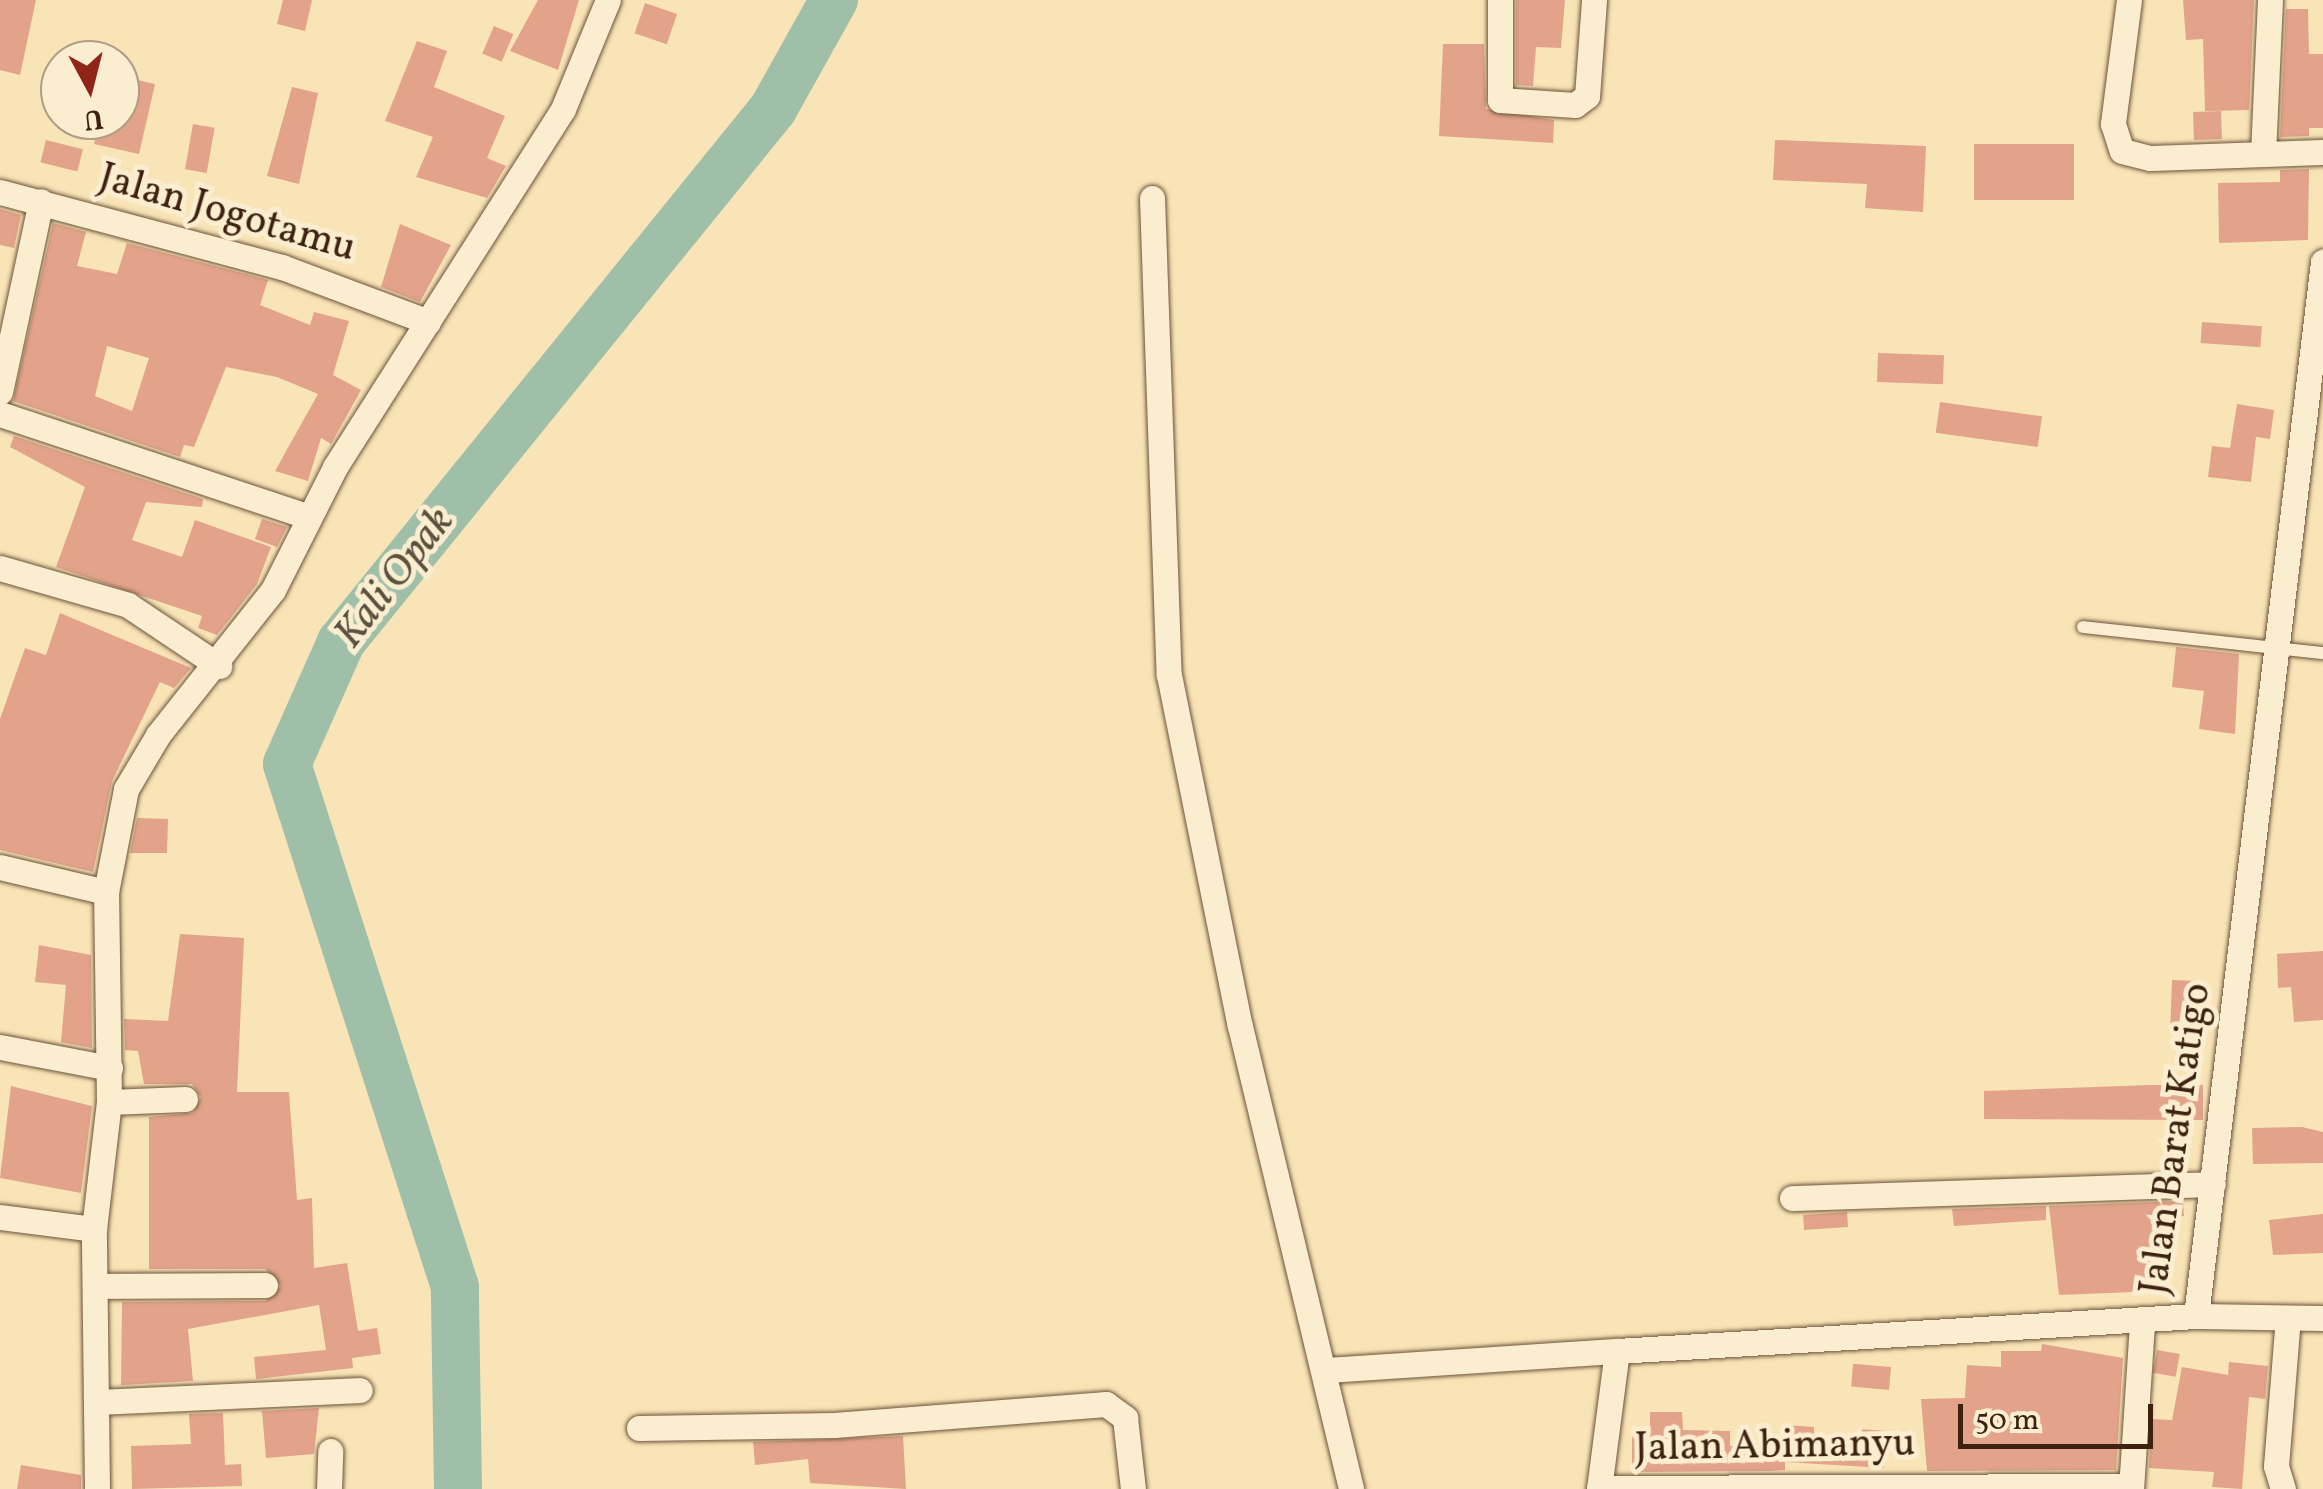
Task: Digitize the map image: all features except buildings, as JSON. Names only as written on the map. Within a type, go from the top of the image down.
[{"type":"street","points":[[97,1489],[99,1402],[94,1229],[110,1068],[106,892],[135,768],[219,666],[273,590],[309,517],[563,108],[608,0]]},
{"type":"street","points":[[1500,0],[1500,100],[1574,105],[1587,96],[1594,0]]},
{"type":"street","points":[[2130,0],[2114,124],[2122,152],[2323,152]]},
{"type":"street","points":[[2263,154],[2270,0]]},
{"type":"street","name":"Jalan Jogotamu","points":[[0,192],[282,267],[428,322]]},
{"type":"street","points":[[1152,198],[1169,674],[1240,1026],[1328,1370],[1352,1489]]},
{"type":"street","points":[[0,392],[41,201]]},
{"type":"street","name":"Jalan Barat Katigo","points":[[1328,1370],[2142,1324],[2196,1316],[2323,262]]},
{"type":"street","points":[[0,414],[309,517]]},
{"type":"street","points":[[0,568],[128,605],[219,666]]},
{"type":"street","points":[[0,867],[106,892]]},
{"type":"street","points":[[0,1047],[110,1068]]},
{"type":"street","points":[[108,1102],[185,1099]]},
{"type":"street","points":[[1792,1198],[2212,1184]]},
{"type":"street","points":[[0,1217],[94,1229]]},
{"type":"street","points":[[95,1286],[265,1285]]},
{"type":"street","points":[[2196,1316],[2323,1318]]},
{"type":"street","points":[[2283,1489],[2276,1466],[2288,1318]]},
{"type":"street","points":[[2131,1488],[2142,1324]]},
{"type":"street","points":[[1599,1488],[1617,1352]]},
{"type":"street","points":[[99,1402],[360,1390]]},
{"type":"street","points":[[640,1428],[834,1425],[1106,1404],[1125,1418],[1133,1489]]},
{"type":"street","points":[[329,1489],[330,1450]]},
{"type":"street","name":"Jalan Abimanyu","points":[[1599,1488],[2131,1488]]},
{"type":"lane","points":[[2082,627],[2273,652],[2323,653]]},
{"type":"waterway","name":"Kali Opak","points":[[458,1489],[455,1287],[287,764],[341,642],[773,109],[834,0]]}]
